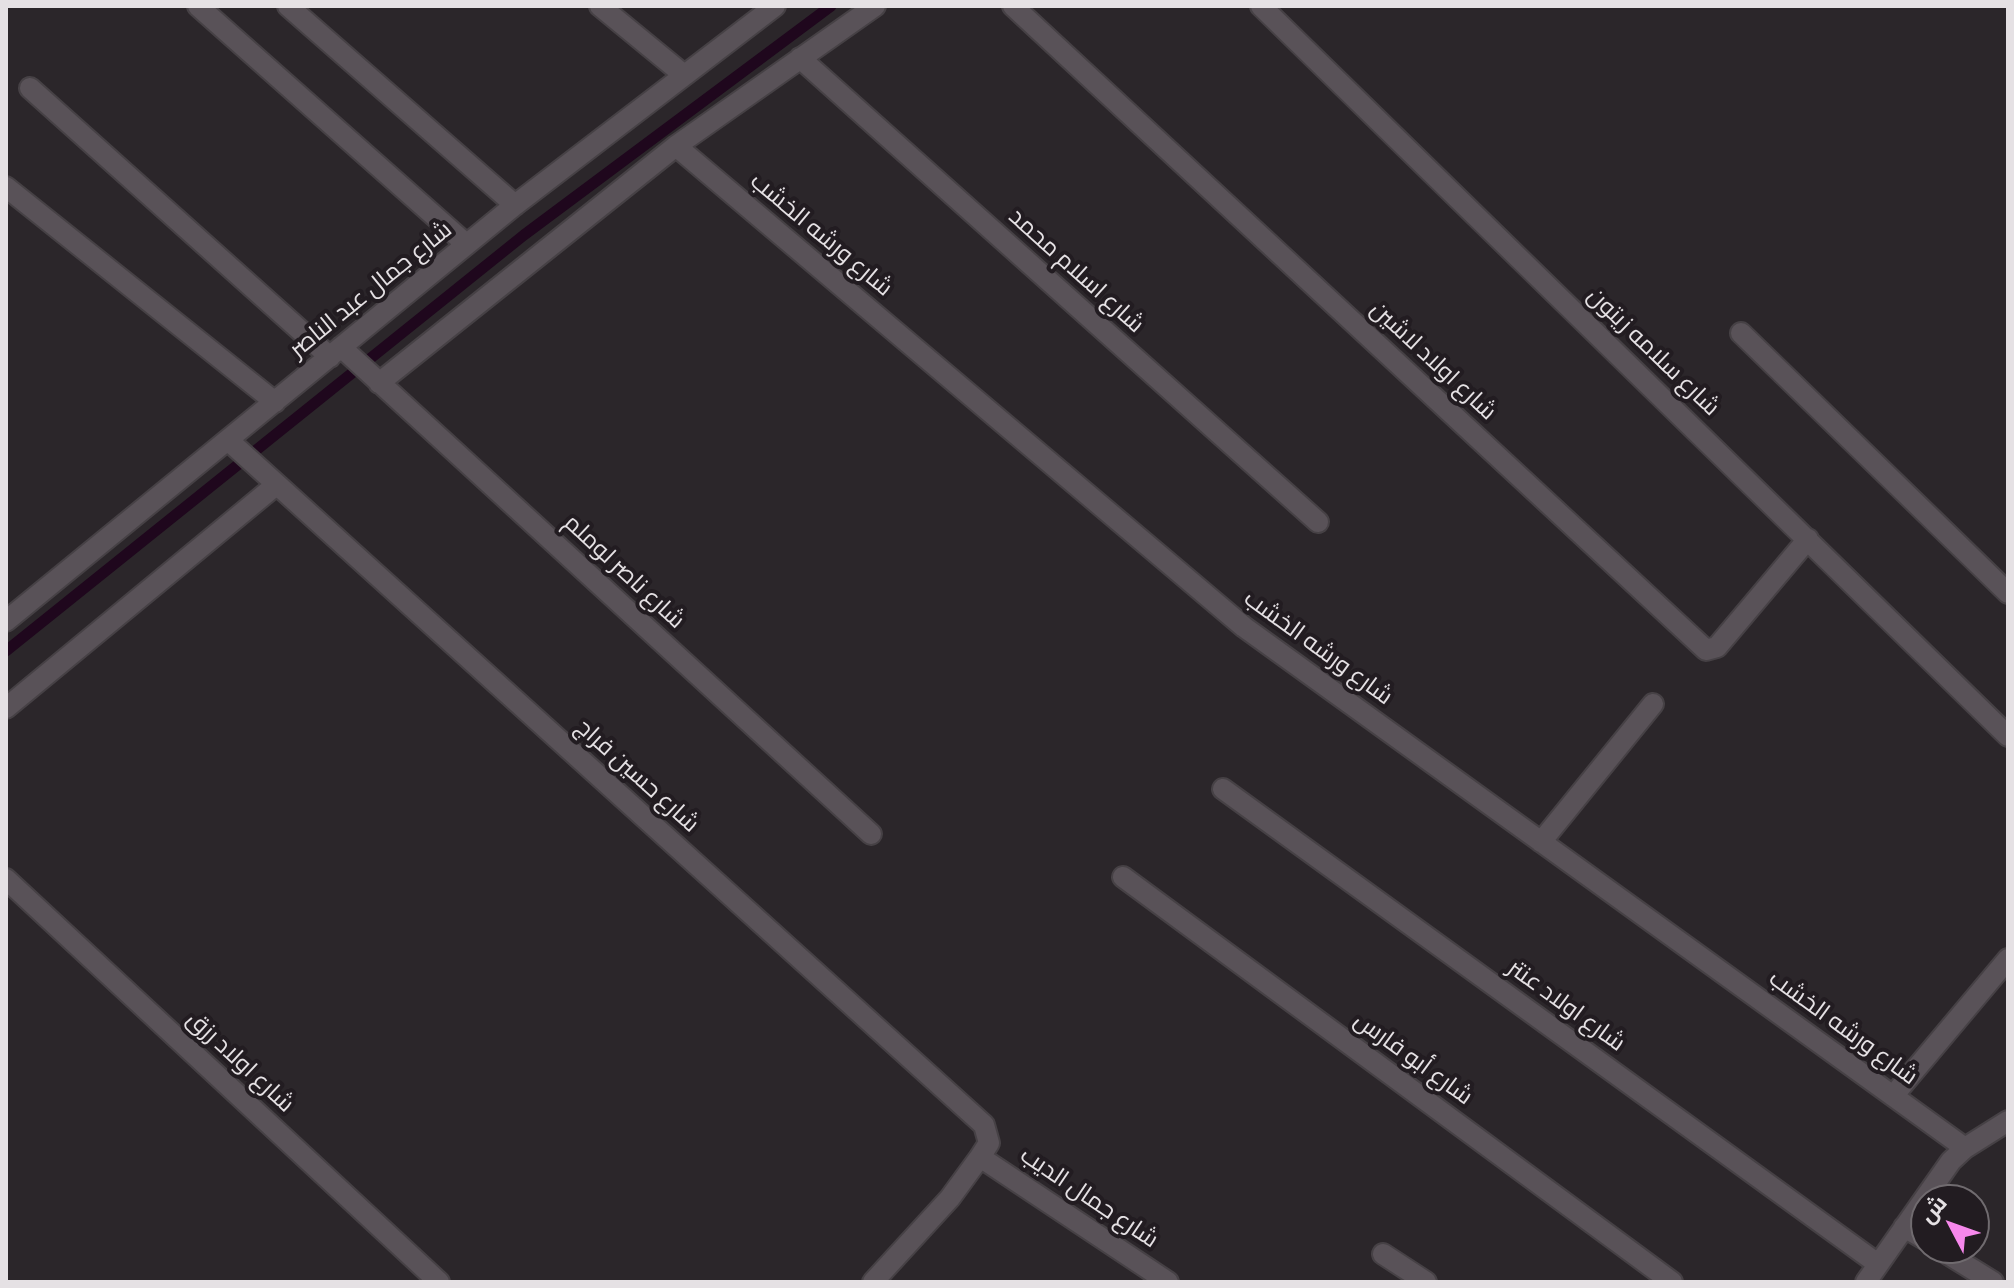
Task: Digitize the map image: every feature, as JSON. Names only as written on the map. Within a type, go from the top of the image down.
[{"type":"street","points":[[198,6],[466,244]]},
{"type":"street","points":[[288,6],[515,205]]},
{"type":"street","points":[[600,6],[684,75]]},
{"type":"street","name":"شارع جمال عبد الناصر","points":[[6,621],[232,444],[275,402],[340,353],[466,244],[775,6]]},
{"type":"street","points":[[373,377],[676,146],[875,6]]},
{"type":"street","name":"شارع اولاد لاشين","points":[[1013,6],[1706,650],[1717,647],[1808,539]]},
{"type":"street","name":"شارع سلامه زيتون","points":[[1261,6],[2008,736]]},
{"type":"street","name":"شارع اسلام محمد","points":[[800,58],[1318,522]]},
{"type":"street","name":"شارع ناصر لوملم","points":[[30,88],[340,353],[373,377],[871,834]]},
{"type":"street","name":"شارع ورشه الخشب","points":[[676,146],[1244,627],[1965,1148]]},
{"type":"street","points":[[6,187],[275,402]]},
{"type":"street","points":[[1741,333],[2008,593]]},
{"type":"street","name":"شارع حسين فراج","points":[[232,444],[984,1125],[989,1143],[980,1157]]},
{"type":"street","points":[[6,708],[276,485]]},
{"type":"street","points":[[1541,842],[1653,704]]},
{"type":"street","name":"شارع اولاد عنتر","points":[[1223,789],[1878,1264]]},
{"type":"street","name":"شارع أبو فارس","points":[[1123,877],[1672,1282]]},
{"type":"street","name":"شارع اولاد رزق","points":[[6,879],[439,1282]]},
{"type":"street","points":[[1893,1096],[2008,959]]},
{"type":"street","points":[[1866,1282],[1951,1161],[1965,1148],[2008,1121]]},
{"type":"street","points":[[873,1282],[950,1198],[980,1157]]},
{"type":"street","name":"شارع جمال الديب","points":[[980,1157],[1168,1282]]},
{"type":"street","points":[[1904,1227],[1910,1231]]},
{"type":"street","points":[[1383,1254],[1426,1282]]},
{"type":"street","points":[[1964,1264],[1993,1282]]},
{"type":"waterway","points":[[6,651],[524,235],[831,6]]}]
